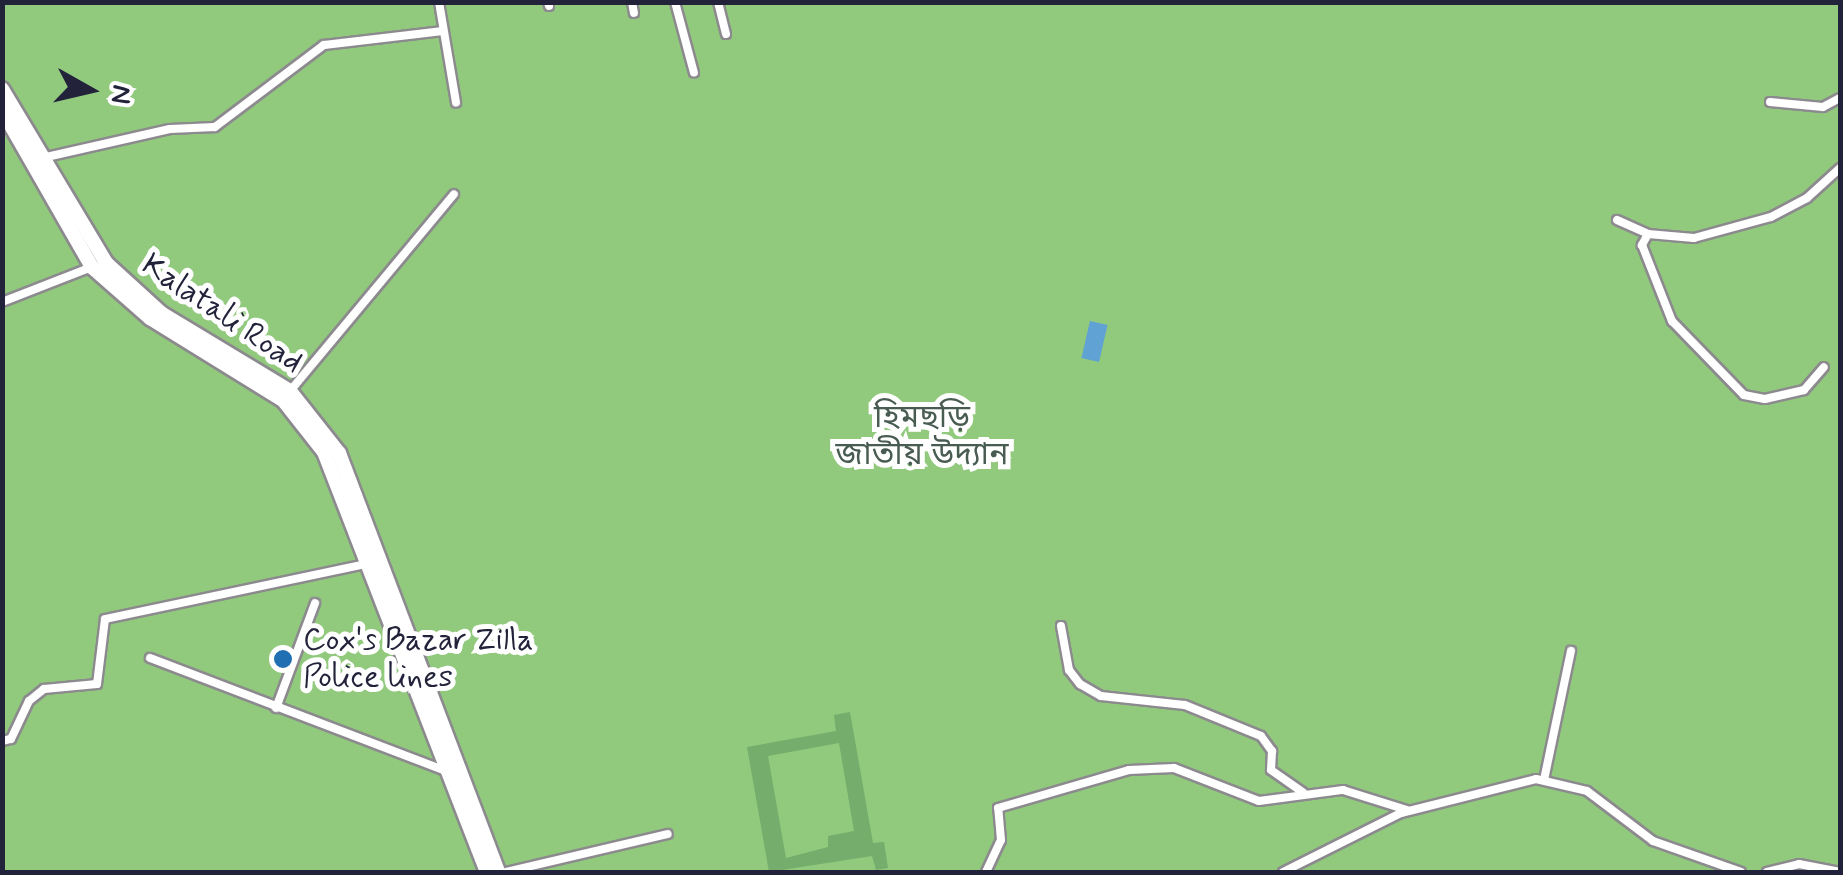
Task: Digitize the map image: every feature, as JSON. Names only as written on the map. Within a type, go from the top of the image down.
[{"type":"highway","name":"Kalatali Road","points":[[2,89],[42,158],[92,266],[150,318],[282,400],[324,452],[444,745],[502,872]]},
{"type":"highway","name":"Kalatali Road","points":[[2,110],[106,263],[132,290],[290,392],[339,453],[444,745],[446,772],[486,872]]},
{"type":"street","points":[[439,2],[456,103]]},
{"type":"street","points":[[632,2],[634,13]]},
{"type":"street","points":[[675,2],[694,73]]},
{"type":"street","points":[[718,2],[726,34]]},
{"type":"street","points":[[42,158],[170,129],[215,127],[324,44],[443,31]]},
{"type":"street","points":[[1770,102],[1823,107],[1840,98]]},
{"type":"street","points":[[1617,220],[1648,234],[1694,238],[1771,216],[1807,198],[1840,168]]},
{"type":"street","points":[[290,392],[454,194]]},
{"type":"street","points":[[1648,234],[1642,244],[1672,322],[1744,395],[1764,399],[1804,390],[1824,367]]},
{"type":"street","points":[[2,302],[92,266]]},
{"type":"street","points":[[2,742],[11,739],[30,701],[44,689],[97,684],[105,619],[371,562]]},
{"type":"street","points":[[276,708],[315,603]]},
{"type":"street","points":[[1061,626],[1069,670],[1080,684],[1101,696],[1185,705],[1262,736],[1272,751],[1271,770],[1303,792]]},
{"type":"street","points":[[1544,780],[1571,651]]},
{"type":"street","points":[[150,658],[446,772]]},
{"type":"street","points":[[986,872],[1002,826],[996,814],[1154,766],[1199,776],[1259,801],[1303,792],[1343,790],[1405,812]]},
{"type":"street","points":[[1284,872],[1405,812],[1544,780],[1587,791],[1653,840],[1741,872]]},
{"type":"street","points":[[502,872],[668,834]]},
{"type":"street","points":[[1767,872],[1799,864],[1840,872]]},
{"type":"green space","name":"হিমছড়ি জাতীয় উদ্যান","points":[[2,3],[1840,3],[1840,872],[2,872]]},
{"type":"green space","points":[[850,712],[873,843],[884,842],[888,868],[876,870],[872,856],[769,872],[747,747],[836,731],[834,715]],"holes":[[[839,743],[854,831],[828,836],[828,847],[786,858],[768,756]]]},
{"type":"water","points":[[1090,321],[1108,325],[1099,362],[1081,358]]},
{"type":"place","name":"Cox's Bazar Zilla Police lines","points":[[283,659]]}]
